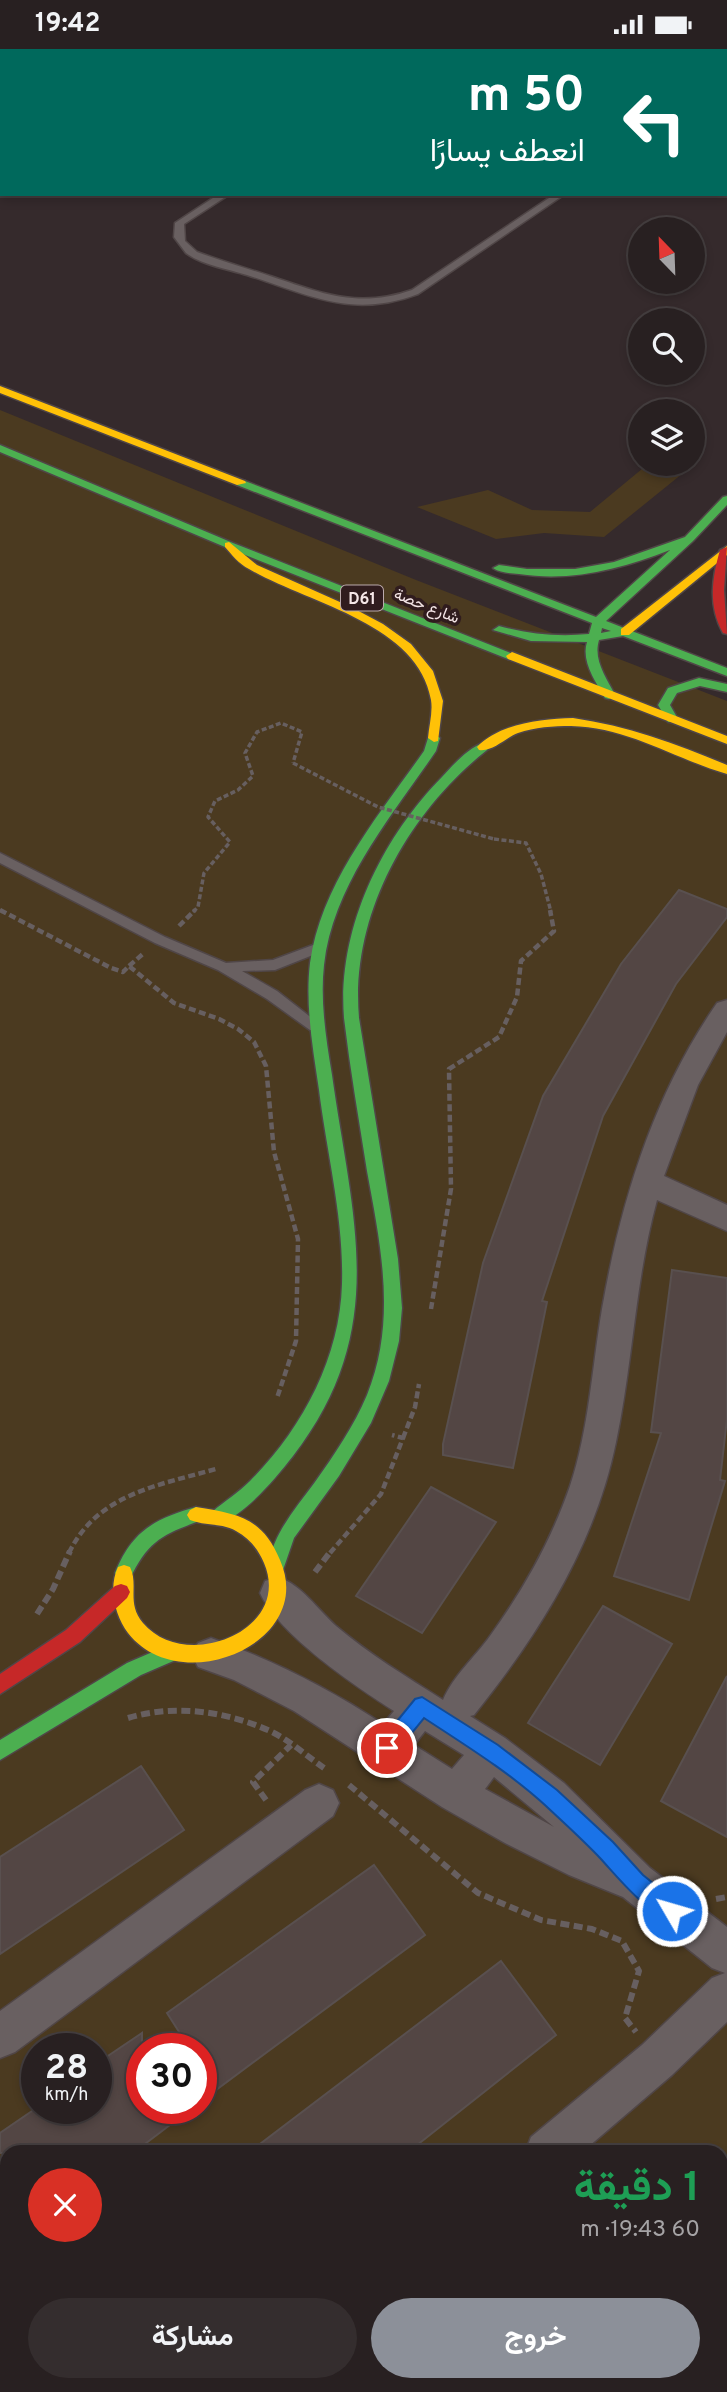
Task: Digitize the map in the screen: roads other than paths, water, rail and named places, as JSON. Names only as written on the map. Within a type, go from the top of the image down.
[{"type":"street","points":[[0,389],[727,672]]},
{"type":"street","name":"شارع حصة","points":[[0,448],[229,545],[727,740]]},
{"type":"street","points":[[121,499],[187,515],[240,532]]},
{"type":"street","points":[[609,695],[591,661],[589,640],[598,622],[689,539],[727,499]]},
{"type":"street","points":[[435,559],[530,573],[568,575],[614,567],[689,539]]},
{"type":"street","points":[[219,1516],[256,1486],[293,1443],[337,1362],[347,1318],[350,1285],[344,1205],[317,1027],[316,985],[320,947],[348,873],[430,751],[438,722],[434,691],[421,662],[395,636],[347,608],[251,566],[234,553],[229,545]]},
{"type":"street","points":[[727,549],[716,583],[716,601],[727,630]]},
{"type":"street","points":[[484,624],[520,638],[548,643],[589,640],[625,632],[727,549]]},
{"type":"street","points":[[672,719],[664,705],[672,691],[699,682],[727,688]]},
{"type":"street","points":[[727,770],[620,729],[568,723],[518,730],[484,745],[461,764],[441,785],[396,846],[364,916],[356,941],[350,988],[367,1122],[392,1267],[394,1303],[391,1341],[383,1380],[361,1425],[279,1548],[278,1578],[269,1617],[254,1634],[234,1647],[211,1655],[171,1653],[141,1636],[123,1608],[121,1592],[124,1570],[134,1549],[151,1532],[172,1520],[196,1515],[219,1516],[250,1528],[271,1550],[278,1578],[323,1637],[365,1672],[491,1751],[578,1822],[636,1882],[727,1954]]},
{"type":"street","points":[[461,1702],[501,1653],[533,1605],[571,1531],[589,1484],[599,1442],[618,1310],[632,1237],[648,1182],[664,1133],[698,1053],[727,1010]]},
{"type":"street","points":[[648,1182],[727,1219]]},
{"type":"street","points":[[0,1685],[73,1636],[121,1592]]},
{"type":"street","points":[[0,1751],[134,1669],[171,1653]]},
{"type":"street","points":[[211,1655],[282,1683],[457,1794],[538,1840],[636,1882]]},
{"type":"street","points":[[387,1748],[422,1706]]},
{"type":"street","points":[[457,1794],[491,1751]]},
{"type":"street","points":[[0,2037],[330,1785]]},
{"type":"street","points":[[556,2145],[657,2060],[727,1993]]},
{"type":"lane","points":[[223,196],[180,223],[178,240],[194,254],[310,293],[344,303],[364,305],[401,299],[558,196]]},
{"type":"lane","points":[[0,857],[160,940],[223,967],[272,995],[317,1027]]},
{"type":"lane","points":[[223,967],[275,965],[320,947]]}]
